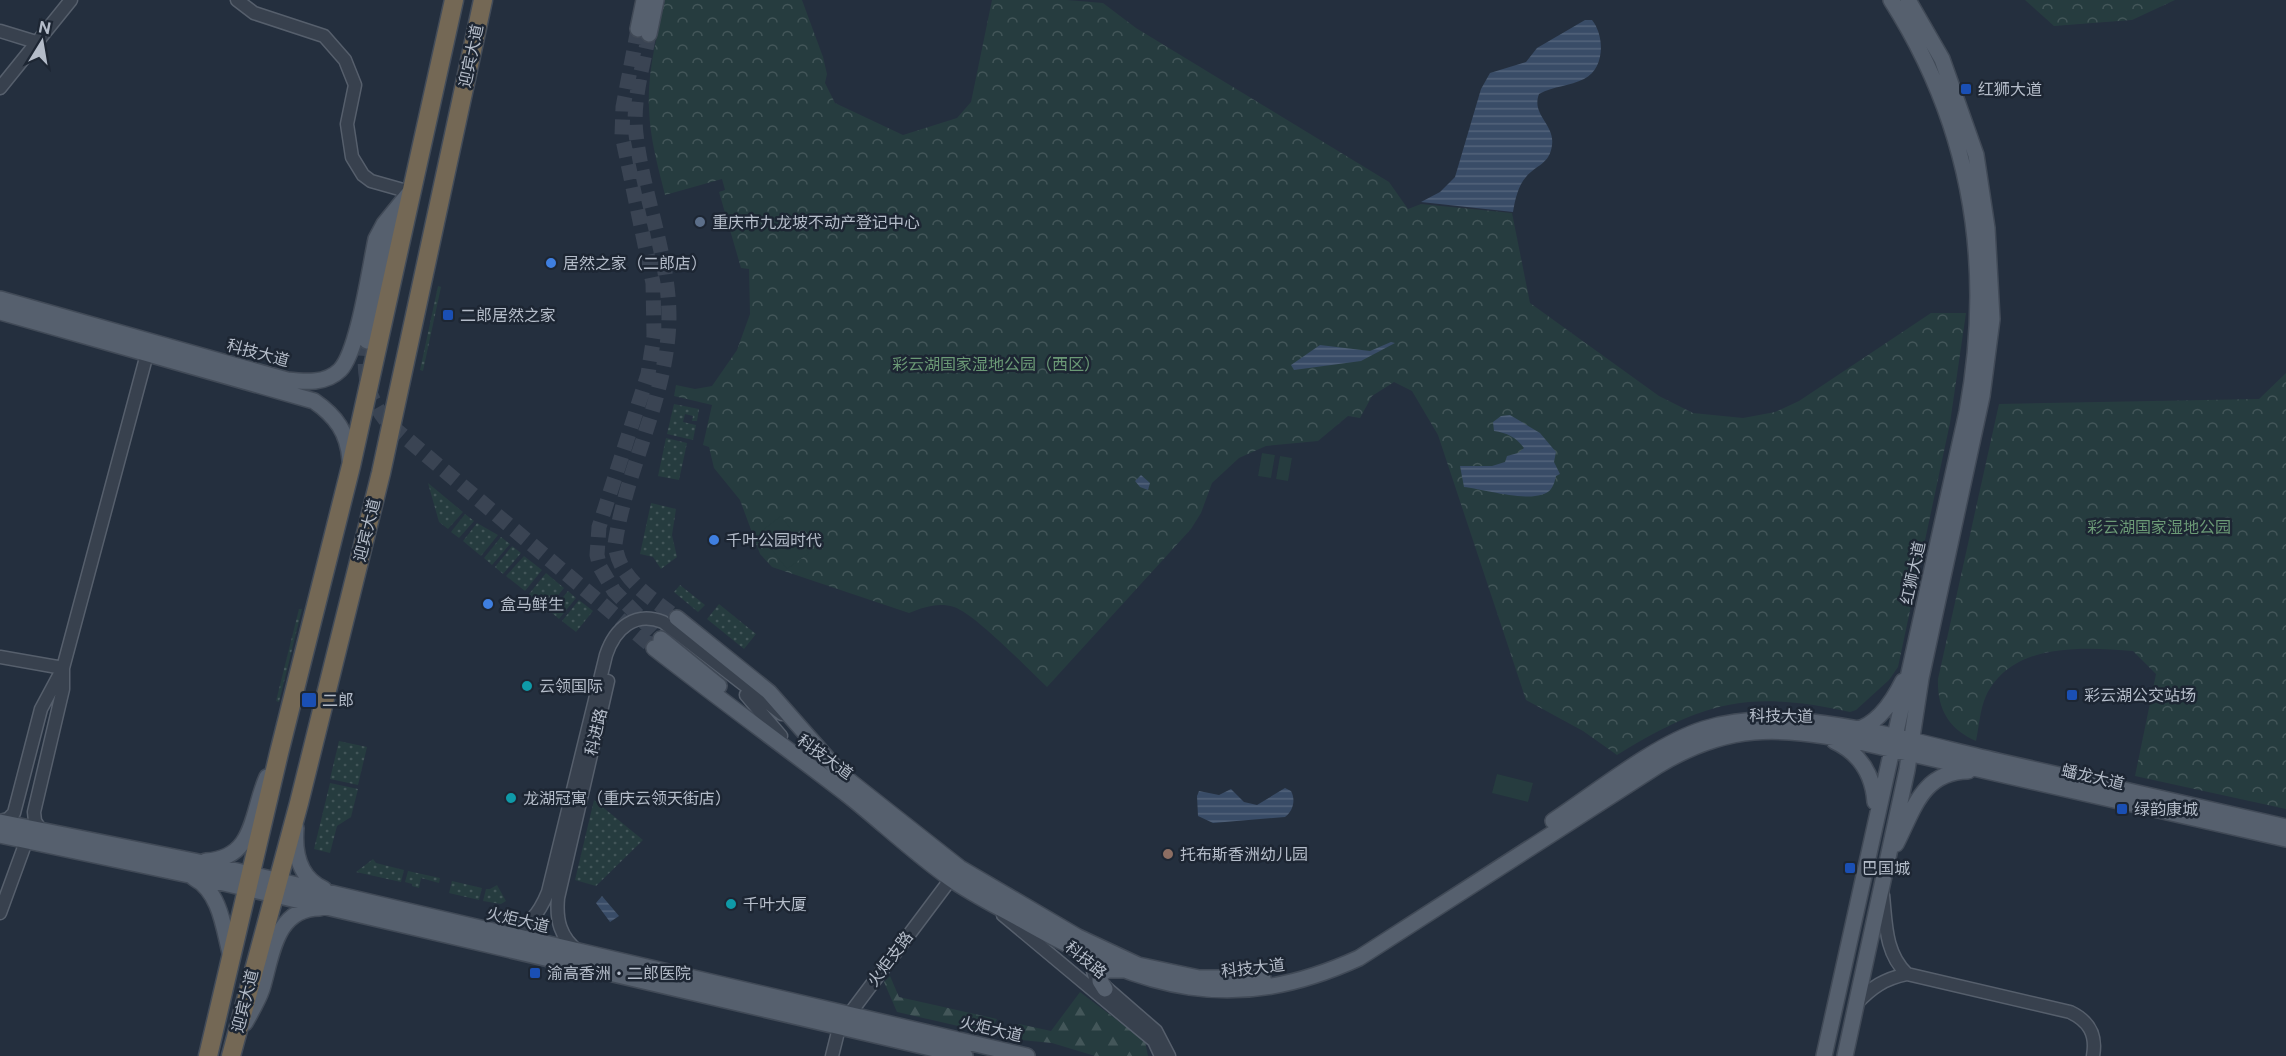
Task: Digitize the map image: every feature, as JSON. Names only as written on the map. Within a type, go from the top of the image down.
[{"type":"highway","name":"迎宾大道","points":[[208,1056],[279,753],[351,466],[454,0]]},
{"type":"highway","points":[[466,76],[467,49],[477,0]]},
{"type":"highway","name":"迎宾大道","points":[[232,1050],[298,803],[381,473],[483,0]]},
{"type":"highway","points":[[274,776],[276,799],[280,808],[287,810],[298,803]]},
{"type":"highway","points":[[231,959],[240,959],[245,966],[232,1050]]},
{"type":"main road","points":[[644,0],[643,32],[656,0]]},
{"type":"main road","name":"红狮大道","points":[[1824,1056],[1926,601],[1973,375],[1978,308],[1977,251],[1967,184],[1947,111],[1923,53],[1891,0]]},
{"type":"main road","name":"红狮大道","points":[[1845,1056],[1888,860],[1921,678],[1984,386],[1992,299],[1987,228],[1976,155],[1942,59],[1908,0]]},
{"type":"main road","name":"科技大道","points":[[0,299],[287,380],[321,380],[339,371],[350,354],[376,239],[410,192]]},
{"type":"main road","name":"科技大道","points":[[366,341],[395,210]]},
{"type":"main road","name":"科技大道","points":[[0,312],[314,401],[329,412],[344,430],[351,466]]},
{"type":"main road","points":[[1855,730],[1870,725],[1898,690],[1926,601]]},
{"type":"main road","name":"科技大道","points":[[677,618],[762,686],[847,780],[982,897],[1089,955],[1126,971],[1174,986],[1220,991],[1266,987],[1323,974],[1378,948],[1684,750],[1708,740],[1762,730],[1893,743]]},
{"type":"main road","name":"科技大道","points":[[781,736],[657,644],[849,796],[955,873],[1120,958],[1178,975],[1242,980],[1293,972],[1338,957],[1372,940],[1679,739],[1703,729],[1762,718],[1790,719],[1855,730],[1893,743]]},
{"type":"main road","points":[[1821,735],[1848,749],[1868,772],[1874,789],[1876,817]]},
{"type":"main road","points":[[781,736],[849,796]]},
{"type":"main road","name":"蟠龙大道","points":[[1893,743],[2286,826]]},
{"type":"main road","name":"蟠龙大道","points":[[1910,747],[1984,771],[2286,839]]},
{"type":"main road","points":[[231,959],[214,900],[191,868],[222,859],[234,852],[245,841],[252,825],[261,790],[279,753]]},
{"type":"main road","points":[[1888,860],[1928,785],[1946,774],[1984,771]]},
{"type":"main road","points":[[298,803],[295,843],[302,868],[311,881],[341,904]]},
{"type":"main road","name":"火炬大道","points":[[0,821],[843,1022],[1027,1056]]},
{"type":"main road","name":"火炬大道","points":[[0,835],[191,868]]},
{"type":"main road","points":[[232,1050],[261,991],[280,929],[304,910],[341,904]]},
{"type":"main road","name":"火炬大道","points":[[341,904],[496,933],[579,952],[965,1056]]},
{"type":"main road","points":[[1106,989],[1099,978],[1103,972],[1113,969],[1126,971]]},
{"type":"street","points":[[0,88],[71,0]]},
{"type":"street","points":[[237,0],[254,13],[324,36],[345,60],[355,85],[347,124],[352,157],[363,175],[371,181],[410,192]]},
{"type":"street","points":[[0,31],[36,42]]},
{"type":"street","points":[[0,821],[8,819],[14,813],[41,709],[63,668],[147,354]]},
{"type":"street","points":[[558,904],[553,918],[545,918],[548,892],[606,655],[615,635],[626,624],[634,620],[650,618],[670,626],[797,726]]},
{"type":"street","name":"科进路","points":[[579,952],[563,936],[558,917],[558,904],[614,656],[621,641],[630,630],[649,625],[666,631],[749,697],[781,736]]},
{"type":"street","points":[[0,657],[63,668]]},
{"type":"street","points":[[40,829],[35,821],[34,812],[63,688],[63,668]]},
{"type":"street","points":[[0,913],[27,839]]},
{"type":"street","name":"火炬支路","points":[[832,1056],[843,1022],[955,873]]},
{"type":"street","points":[[1882,885],[1888,942],[1898,965],[1907,974]]},
{"type":"street","points":[[496,933],[512,931],[527,924],[538,912],[548,892]]},
{"type":"street","name":"科技路","points":[[982,897],[1154,1041],[1161,1056]]},
{"type":"street","name":"科技路","points":[[1078,937],[1089,955],[1095,978],[1156,1031],[1169,1056]]},
{"type":"street","points":[[1856,1004],[1870,988],[1882,981],[1907,974],[2070,1012],[2082,1018],[2090,1028],[2094,1039],[2093,1056]]},
{"type":"green space","name":"彩云湖国家湿地公园（西区）","points":[[665,0],[802,0],[823,57],[827,74],[825,83],[835,103],[903,135],[957,118],[971,102],[992,0],[1067,0],[1103,3],[1136,28],[1389,182],[1408,209],[1421,204],[1512,213],[1530,303],[1659,396],[1693,413],[1743,418],[1775,412],[1799,401],[1931,313],[1966,313],[1950,423],[1898,667],[1889,680],[1856,710],[1850,712],[1783,702],[1729,705],[1676,722],[1617,755],[1583,731],[1526,700],[1438,435],[1412,391],[1394,382],[1372,396],[1360,418],[1348,416],[1318,441],[1266,446],[1239,458],[1212,483],[1201,513],[1191,529],[1047,687],[988,631],[954,607],[937,605],[909,613],[772,567],[760,554],[740,500],[714,468],[709,447],[703,445],[712,405],[674,396],[676,385],[695,389],[712,386],[737,350],[750,314],[749,269],[741,268],[719,192],[725,190],[722,179],[665,195],[653,142],[649,95],[653,54]]},
{"type":"green space","points":[[2025,0],[2175,0],[2132,20],[2054,26]]},
{"type":"green space","points":[[438,286],[441,287],[423,371],[420,370]]},
{"type":"green space","name":"彩云湖国家湿地公园","points":[[2286,373],[2286,809],[2135,776],[2156,674],[2133,651],[2071,649],[2031,657],[2013,666],[1998,678],[1986,696],[1976,741],[1951,724],[1942,708],[1938,679],[1999,404],[2259,399]]},
{"type":"green space","points":[[674,404],[699,409],[697,421],[692,421],[693,416],[685,414],[683,422],[696,425],[693,440],[667,434]]},
{"type":"green space","points":[[666,438],[687,443],[679,480],[658,476]]},
{"type":"green space","points":[[1262,453],[1275,455],[1271,478],[1258,476]]},
{"type":"green space","points":[[1280,456],[1292,458],[1288,481],[1276,479]]},
{"type":"green space","points":[[428,483],[463,512],[448,529],[439,522]]},
{"type":"green space","points":[[651,503],[676,509],[672,535],[677,557],[661,569],[653,557],[640,554]]},
{"type":"green space","points":[[465,514],[474,521],[459,538],[451,532]]},
{"type":"green space","points":[[781,516],[809,553],[787,569],[759,533]]},
{"type":"green space","points":[[477,523],[498,535],[481,556],[463,541]]},
{"type":"green space","points":[[501,537],[510,544],[492,565],[484,558]]},
{"type":"green space","points":[[512,546],[521,553],[503,574],[495,567]]},
{"type":"green space","points":[[524,556],[542,570],[525,591],[506,576]]},
{"type":"green space","points":[[546,573],[564,588],[547,609],[529,594]]},
{"type":"green space","points":[[680,585],[705,605],[698,612],[674,592]]},
{"type":"green space","points":[[568,591],[576,598],[559,619],[551,612]]},
{"type":"green space","points":[[579,600],[593,611],[576,632],[562,621]]},
{"type":"green space","points":[[719,604],[756,634],[744,649],[707,619]]},
{"type":"green space","points":[[299,609],[302,609],[279,702],[276,701]]},
{"type":"green space","points":[[339,741],[367,747],[358,785],[330,779]]},
{"type":"green space","points":[[1497,774],[1533,783],[1528,802],[1492,793]]},
{"type":"green space","points":[[330,783],[358,789],[351,817],[337,826],[330,853],[314,849]]},
{"type":"green space","points":[[594,800],[643,840],[596,886],[575,880]]},
{"type":"green space","points":[[373,859],[376,863],[404,870],[401,882],[356,872]]},
{"type":"green space","points":[[408,871],[440,878],[439,883],[421,878],[419,888],[412,886],[405,882]]},
{"type":"green space","points":[[452,881],[482,888],[479,900],[449,893]]},
{"type":"green space","points":[[497,885],[506,901],[501,904],[483,901],[486,889]]},
{"type":"green space","points":[[890,976],[899,997],[997,1019],[989,1033],[897,1012],[884,982]]},
{"type":"green space","points":[[1080,992],[1145,1041],[1148,1056],[1095,1056],[1052,1043],[1011,1039],[1019,1024],[1051,1031]]},
{"type":"water","points":[[1585,20],[1592,20],[1601,43],[1596,68],[1584,79],[1539,94],[1538,108],[1550,131],[1551,151],[1546,160],[1523,181],[1517,193],[1513,212],[1421,202],[1440,192],[1455,177],[1481,89],[1490,73],[1526,62],[1537,48]]},
{"type":"water","points":[[1391,342],[1395,343],[1361,361],[1294,370],[1291,365],[1320,345],[1370,351]]},
{"type":"water","points":[[1510,415],[1540,433],[1556,452],[1554,462],[1560,474],[1556,476],[1551,489],[1544,494],[1510,495],[1464,487],[1460,466],[1492,466],[1505,462],[1507,456],[1518,453],[1524,448],[1511,436],[1494,431],[1493,422],[1501,416]]},
{"type":"water","points":[[1141,475],[1150,483],[1148,490],[1140,487],[1135,481]]},
{"type":"water","points":[[1285,788],[1293,794],[1293,805],[1285,817],[1213,823],[1198,816],[1199,791],[1219,795],[1231,789],[1244,802],[1257,805]]},
{"type":"water","points":[[602,896],[619,916],[610,922],[596,903]]},
{"type":"tunnel","points":[[638,29],[623,107],[622,135],[653,283],[654,336],[648,374],[599,527],[597,555],[600,567],[614,591],[661,639]]},
{"type":"tunnel","points":[[649,34],[637,96],[635,122],[639,157],[665,271],[669,318],[662,376],[620,516],[615,544],[618,557],[630,578],[647,595],[677,618]]},
{"type":"tunnel","points":[[367,341],[365,364],[368,384],[375,403],[387,422],[654,648]]},
{"type":"place","name":"红狮大道","points":[[1966,89]]},
{"type":"place","name":"重庆市九龙坡不动产登记中心","points":[[700,222]]},
{"type":"place","name":"居然之家（二郎店）","points":[[551,263]]},
{"type":"place","name":"二郎居然之家","points":[[448,315]]},
{"type":"place","name":"千叶公园时代","points":[[714,540]]},
{"type":"place","name":"盒马鲜生","points":[[488,604]]},
{"type":"place","name":"云领国际","points":[[527,686]]},
{"type":"place","name":"彩云湖公交站场","points":[[2072,695]]},
{"type":"place","name":"二郎","points":[[309,700]]},
{"type":"place","name":"龙湖冠寓（重庆云领天街店）","points":[[511,798]]},
{"type":"place","name":"绿韵康城","points":[[2122,809]]},
{"type":"place","name":"托布斯香洲幼儿园","points":[[1168,854]]},
{"type":"place","name":"巴国城","points":[[1850,868]]},
{"type":"place","name":"千叶大厦","points":[[731,904]]},
{"type":"place","name":"渝高香洲‧二郎医院","points":[[535,973]]}]
